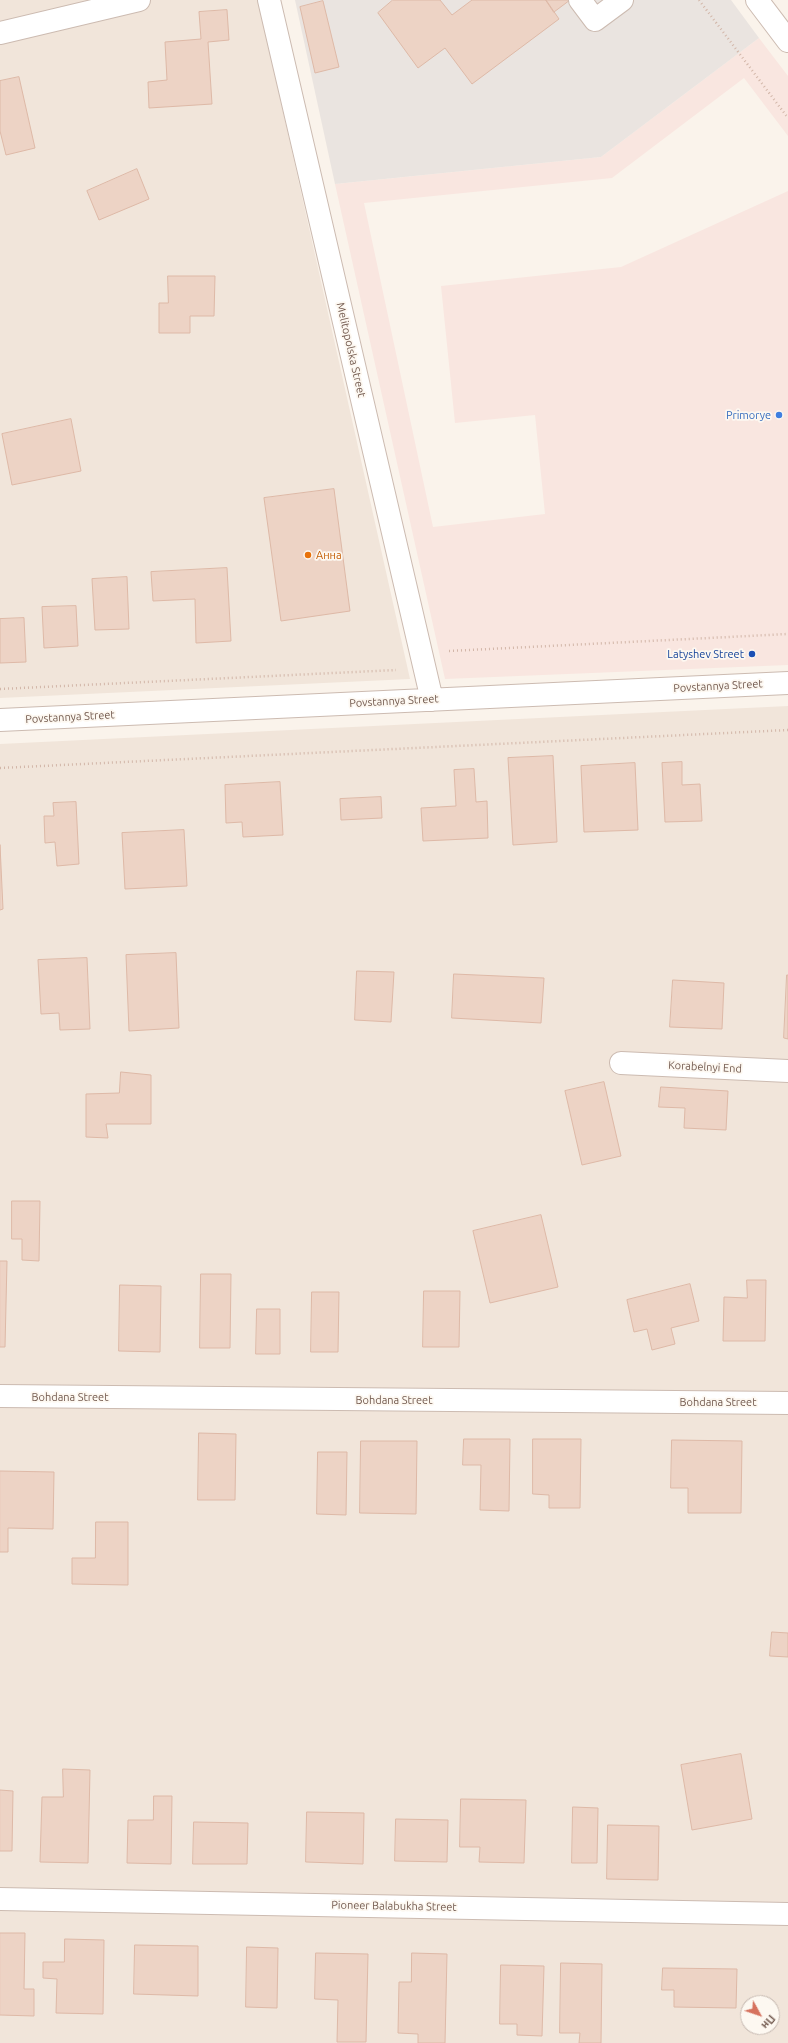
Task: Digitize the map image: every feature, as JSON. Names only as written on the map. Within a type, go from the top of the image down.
[{"type":"street","points":[[0,33],[139,0]]},
{"type":"street","name":"Melitopolska Street","points":[[269,0],[432,700]]},
{"type":"street","points":[[580,0],[595,20],[622,0]]},
{"type":"street","points":[[757,0],[788,41]]},
{"type":"street","name":"Povstannya Street","points":[[0,720],[788,683]]},
{"type":"street","name":"Korabelnyi End","points":[[622,1063],[788,1071]]},
{"type":"street","name":"Bohdana Street","points":[[0,1396],[788,1403]]},
{"type":"street","name":"Pioneer Balabukha Street","points":[[0,1899],[788,1914]]},
{"type":"path","points":[[699,0],[788,118]]},
{"type":"path","points":[[0,768],[788,730]]},
{"type":"shaded area","points":[[0,0],[258,0],[410,679],[0,698]]},
{"type":"shaded area","points":[[295,0],[731,0],[759,38],[601,157],[335,184]]},
{"type":"shaded area","points":[[759,38],[788,76],[788,136],[744,78],[612,178],[364,203],[433,527],[545,514],[535,415],[455,423],[441,286],[621,267],[788,191],[788,665],[445,679],[335,184],[601,157]]},
{"type":"shaded area","points":[[788,706],[788,2043],[0,2043],[0,744]]},
{"type":"building","points":[[393,0],[440,0],[452,15],[472,0],[546,0],[559,19],[472,84],[445,48],[418,68],[378,13]]},
{"type":"building","points":[[546,0],[570,0],[554,12]]},
{"type":"building","points":[[323,1],[339,67],[315,73],[300,7]]},
{"type":"building","points":[[227,10],[229,40],[208,42],[212,104],[149,108],[148,82],[167,80],[165,42],[201,39],[199,12]]},
{"type":"building","points":[[19,77],[35,148],[6,155],[0,131],[0,81]]},
{"type":"building","points":[[137,169],[149,199],[99,220],[87,191]]},
{"type":"building","points":[[168,276],[215,276],[214,316],[190,316],[190,333],[159,333],[159,303],[168,303]]},
{"type":"building","points":[[71,419],[81,471],[12,485],[2,434]]},
{"type":"building","points":[[334,489],[350,611],[281,621],[264,498]]},
{"type":"building","points":[[227,568],[231,641],[196,643],[195,599],[153,601],[151,572]]},
{"type":"building","points":[[127,577],[129,629],[95,630],[92,579]]},
{"type":"building","points":[[76,606],[78,646],[44,648],[42,607]]},
{"type":"building","points":[[24,618],[26,662],[0,663],[0,619]]},
{"type":"building","points":[[553,756],[557,842],[513,845],[508,758]]},
{"type":"building","points":[[682,762],[682,785],[700,784],[702,821],[665,822],[662,763]]},
{"type":"building","points":[[635,763],[638,830],[584,832],[581,766]]},
{"type":"building","points":[[474,769],[476,802],[487,801],[488,838],[423,841],[421,808],[456,806],[454,770]]},
{"type":"building","points":[[280,782],[283,835],[243,837],[242,822],[226,823],[225,785]]},
{"type":"building","points":[[381,797],[382,818],[341,820],[340,799]]},
{"type":"building","points":[[76,802],[79,864],[57,866],[55,842],[45,843],[44,816],[54,816],[53,803]]},
{"type":"building","points":[[184,830],[187,886],[125,889],[122,833]]},
{"type":"building","points":[[0,845],[3,909],[0,910]]},
{"type":"building","points":[[176,953],[179,1028],[129,1031],[126,955]]},
{"type":"building","points":[[87,958],[90,1029],[60,1030],[59,1013],[41,1014],[38,960]]},
{"type":"building","points":[[357,971],[394,972],[391,1022],[355,1020]]},
{"type":"building","points":[[454,974],[544,978],[541,1023],[452,1018]]},
{"type":"building","points":[[788,975],[788,1039],[784,1038]]},
{"type":"building","points":[[673,980],[724,983],[722,1029],[670,1027]]},
{"type":"building","points":[[121,1072],[151,1075],[151,1124],[106,1124],[108,1138],[86,1137],[86,1094],[119,1093]]},
{"type":"building","points":[[604,1082],[621,1156],[582,1165],[565,1091]]},
{"type":"building","points":[[661,1087],[728,1091],[726,1130],[684,1128],[685,1108],[659,1107]]},
{"type":"building","points":[[12,1201],[40,1201],[39,1261],[22,1260],[22,1239],[12,1239]]},
{"type":"building","points":[[541,1215],[558,1287],[490,1303],[473,1231]]},
{"type":"building","points":[[0,1261],[7,1261],[5,1347],[0,1347]]},
{"type":"building","points":[[201,1274],[231,1274],[230,1348],[200,1348]]},
{"type":"building","points":[[747,1280],[766,1280],[765,1341],[723,1341],[724,1297],[747,1298]]},
{"type":"building","points":[[690,1284],[699,1321],[671,1328],[675,1344],[652,1350],[647,1329],[634,1332],[627,1300]]},
{"type":"building","points":[[120,1285],[161,1286],[160,1352],[119,1351]]},
{"type":"building","points":[[424,1291],[460,1291],[459,1347],[423,1347]]},
{"type":"building","points":[[312,1292],[339,1292],[338,1352],[311,1352]]},
{"type":"building","points":[[257,1309],[280,1309],[280,1354],[256,1354]]},
{"type":"building","points":[[199,1433],[236,1434],[235,1500],[198,1500]]},
{"type":"building","points":[[464,1439],[510,1439],[509,1511],[480,1510],[481,1465],[463,1465]]},
{"type":"building","points":[[533,1439],[581,1439],[580,1508],[549,1508],[549,1495],[533,1494]]},
{"type":"building","points":[[672,1440],[742,1441],[741,1513],[688,1513],[688,1488],[671,1488]]},
{"type":"building","points":[[361,1441],[417,1441],[416,1514],[360,1513]]},
{"type":"building","points":[[318,1452],[347,1452],[346,1515],[317,1514]]},
{"type":"building","points":[[0,1471],[54,1472],[53,1529],[8,1528],[8,1552],[0,1552]]},
{"type":"building","points":[[96,1522],[128,1522],[128,1585],[72,1584],[72,1558],[95,1558]]},
{"type":"building","points":[[772,1632],[788,1633],[788,1657],[770,1656]]},
{"type":"building","points":[[741,1754],[752,1819],[692,1830],[681,1765]]},
{"type":"building","points":[[63,1769],[90,1770],[88,1863],[40,1862],[42,1797],[63,1797]]},
{"type":"building","points":[[0,1790],[13,1791],[12,1851],[0,1851]]},
{"type":"building","points":[[154,1796],[172,1796],[171,1864],[127,1863],[128,1820],[153,1820]]},
{"type":"building","points":[[461,1799],[526,1800],[524,1863],[479,1862],[480,1847],[460,1847]]},
{"type":"building","points":[[573,1807],[598,1808],[597,1863],[572,1863]]},
{"type":"building","points":[[307,1812],[364,1813],[363,1864],[306,1862]]},
{"type":"building","points":[[396,1819],[448,1820],[447,1862],[395,1861]]},
{"type":"building","points":[[194,1822],[248,1823],[247,1864],[193,1864]]},
{"type":"building","points":[[608,1825],[659,1826],[658,1880],[607,1879]]},
{"type":"building","points":[[0,1933],[25,1933],[24,1989],[34,1989],[34,2016],[0,2015]]},
{"type":"building","points":[[65,1939],[104,1940],[103,2014],[56,2013],[57,1979],[43,1978],[43,1962],[64,1962]]},
{"type":"building","points":[[135,1945],[198,1946],[198,1996],[134,1994]]},
{"type":"building","points":[[247,1947],[278,1948],[277,2008],[246,2007]]},
{"type":"building","points":[[316,1953],[368,1954],[366,2042],[337,2042],[338,2000],[315,1999]]},
{"type":"building","points":[[412,1953],[447,1954],[445,2043],[418,2043],[418,2034],[398,2033],[399,1982],[411,1982]]},
{"type":"building","points":[[561,1963],[602,1964],[601,2043],[579,2043],[580,2033],[560,2033]]},
{"type":"building","points":[[501,1965],[544,1966],[542,2036],[517,2035],[517,2024],[500,2024]]},
{"type":"building","points":[[663,1968],[737,1969],[736,2008],[674,2007],[674,1990],[662,1990]]},
{"type":"place","name":"Primorye","points":[[779,415]]},
{"type":"place","name":"Анна","points":[[308,555]]},
{"type":"place","name":"Latyshev Street","points":[[752,654]]}]
